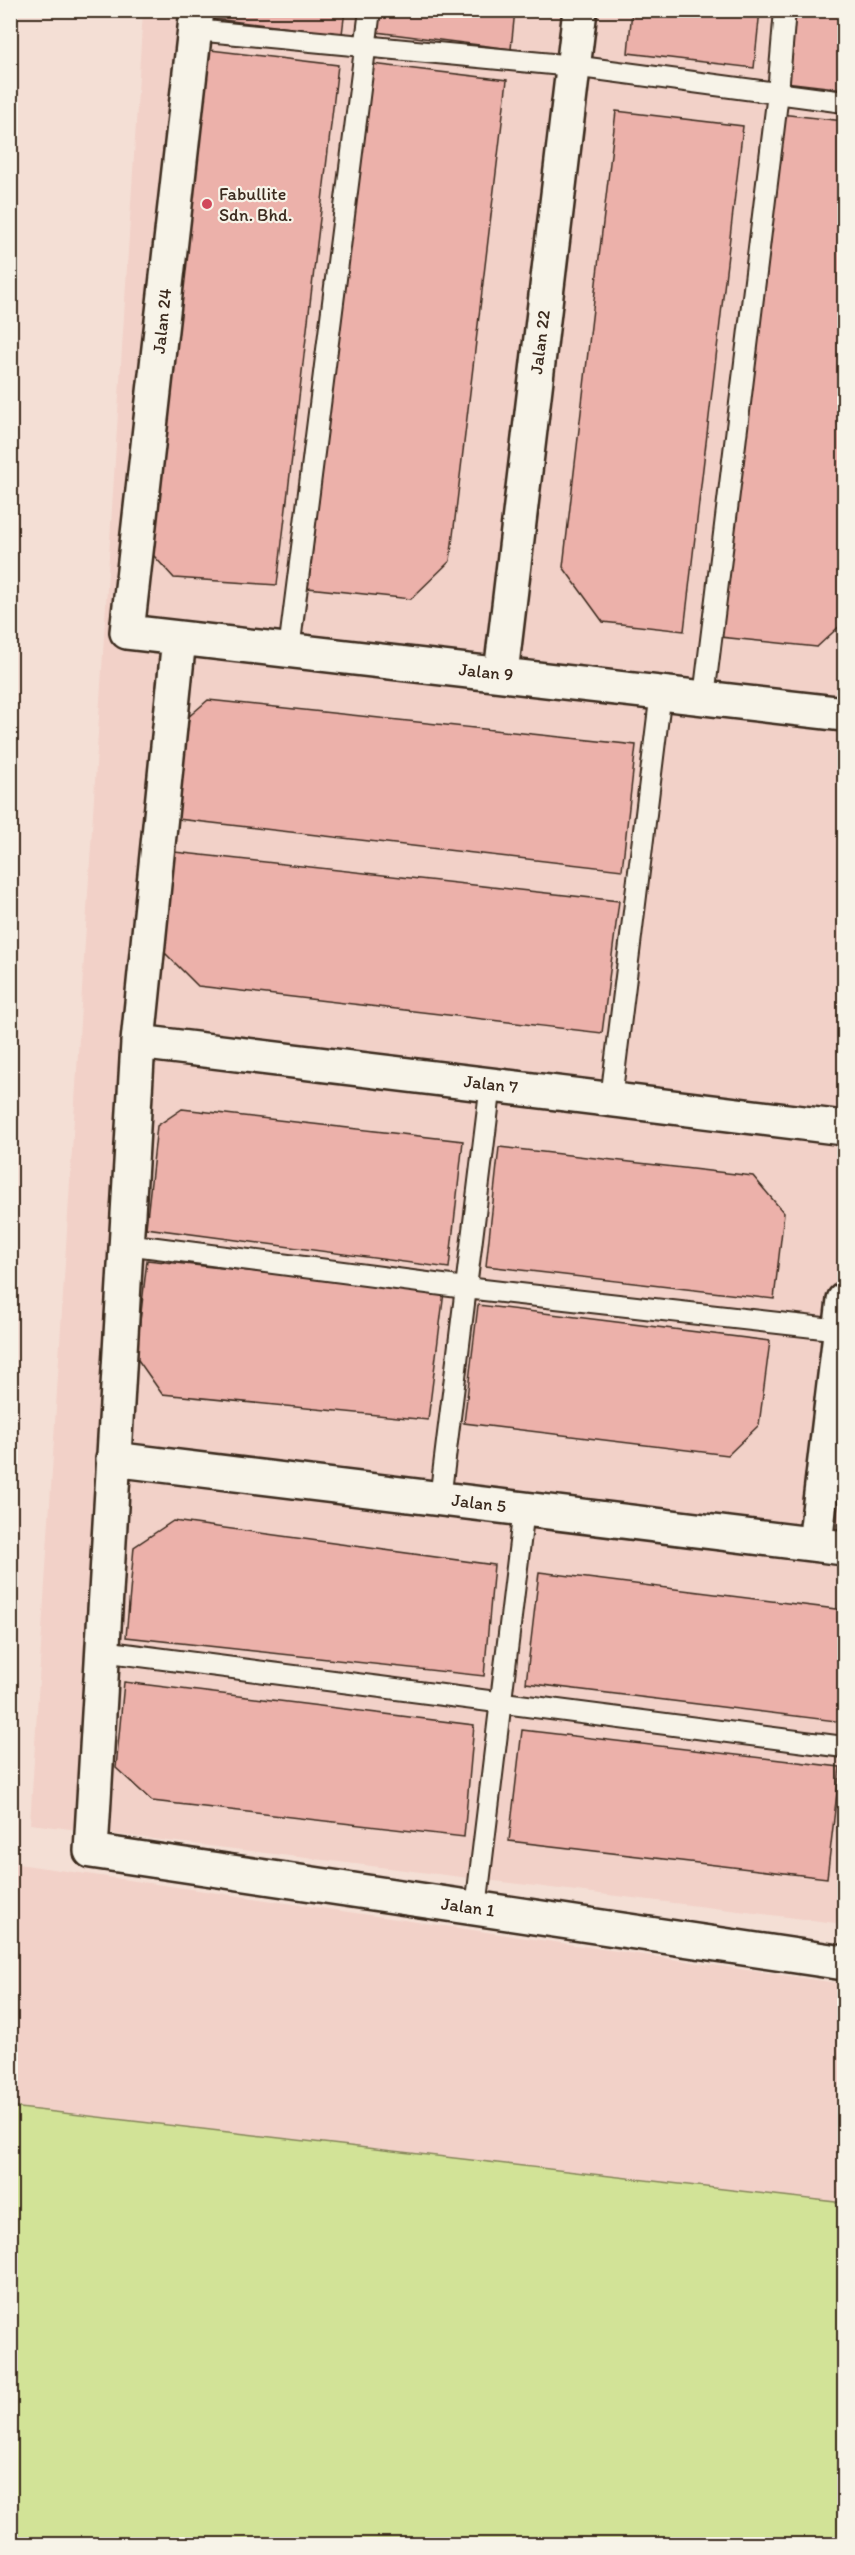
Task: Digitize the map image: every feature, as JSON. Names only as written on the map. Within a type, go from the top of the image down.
[{"type":"street","name":"Jalan 22","points":[[501,673],[580,10]]},
{"type":"street","name":"Jalan 24","points":[[127,632],[196,20]]},
{"type":"street","name":"Jalan 9","points":[[127,632],[844,714]]},
{"type":"street","points":[[102,1651],[138,1042],[179,638]]},
{"type":"street","name":"Jalan 7","points":[[138,1042],[844,1128]]},
{"type":"street","points":[[830,1546],[843,1315]]},
{"type":"street","name":"Jalan 5","points":[[113,1459],[830,1546]]},
{"type":"street","name":"Jalan 1","points":[[102,1651],[91,1851],[844,1963]]},
{"type":"lane","points":[[289,650],[370,10]]},
{"type":"lane","points":[[704,697],[778,93],[786,10]]},
{"type":"lane","points":[[196,20],[366,46],[573,66],[844,102]]},
{"type":"lane","points":[[611,1099],[661,692]]},
{"type":"lane","points":[[440,1499],[491,1084]]},
{"type":"lane","points":[[126,1244],[466,1288],[843,1315]]},
{"type":"lane","points":[[476,1908],[524,1509]]},
{"type":"lane","points":[[102,1651],[844,1746]]},
{"type":"shaded area","points":[[143,11],[844,11],[844,1924],[30,1824]]},
{"type":"shaded area","points":[[11,1863],[844,1984],[844,2203],[11,2107]]},
{"type":"green space","points":[[11,2107],[844,2203],[844,2544],[11,2544]]},
{"type":"building","points":[[207,10],[345,10],[342,34],[206,18]]},
{"type":"building","points":[[379,10],[515,10],[511,49],[376,32]]},
{"type":"building","points":[[632,10],[760,10],[754,68],[628,53]]},
{"type":"building","points":[[793,10],[844,10],[844,89],[785,82]]},
{"type":"building","points":[[202,49],[338,65],[277,585],[174,578],[144,545]]},
{"type":"building","points":[[372,64],[507,80],[450,561],[411,599],[308,588]]},
{"type":"building","points":[[616,111],[743,126],[684,631],[603,622],[563,567]]},
{"type":"building","points":[[780,114],[844,121],[844,622],[817,647],[720,637]]},
{"type":"building","points":[[208,700],[636,745],[622,870],[169,818],[179,725]]},
{"type":"building","points":[[165,851],[619,901],[602,1033],[198,986],[152,940]]},
{"type":"building","points":[[182,1109],[463,1141],[449,1268],[146,1228],[157,1126]]},
{"type":"building","points":[[499,1147],[753,1176],[784,1213],[774,1299],[486,1266]]},
{"type":"building","points":[[147,1260],[444,1292],[428,1420],[162,1394],[136,1357]]},
{"type":"building","points":[[478,1305],[770,1341],[759,1425],[728,1455],[464,1423]]},
{"type":"building","points":[[173,1521],[494,1565],[484,1676],[126,1637],[134,1547]]},
{"type":"building","points":[[539,1572],[844,1610],[844,1722],[526,1683]]},
{"type":"building","points":[[124,1682],[474,1725],[464,1837],[152,1801],[116,1768]]},
{"type":"building","points":[[522,1730],[840,1767],[827,1878],[509,1841]]},
{"type":"place","name":"Fabullite Sdn. Bhd.","points":[[207,204]]}]
